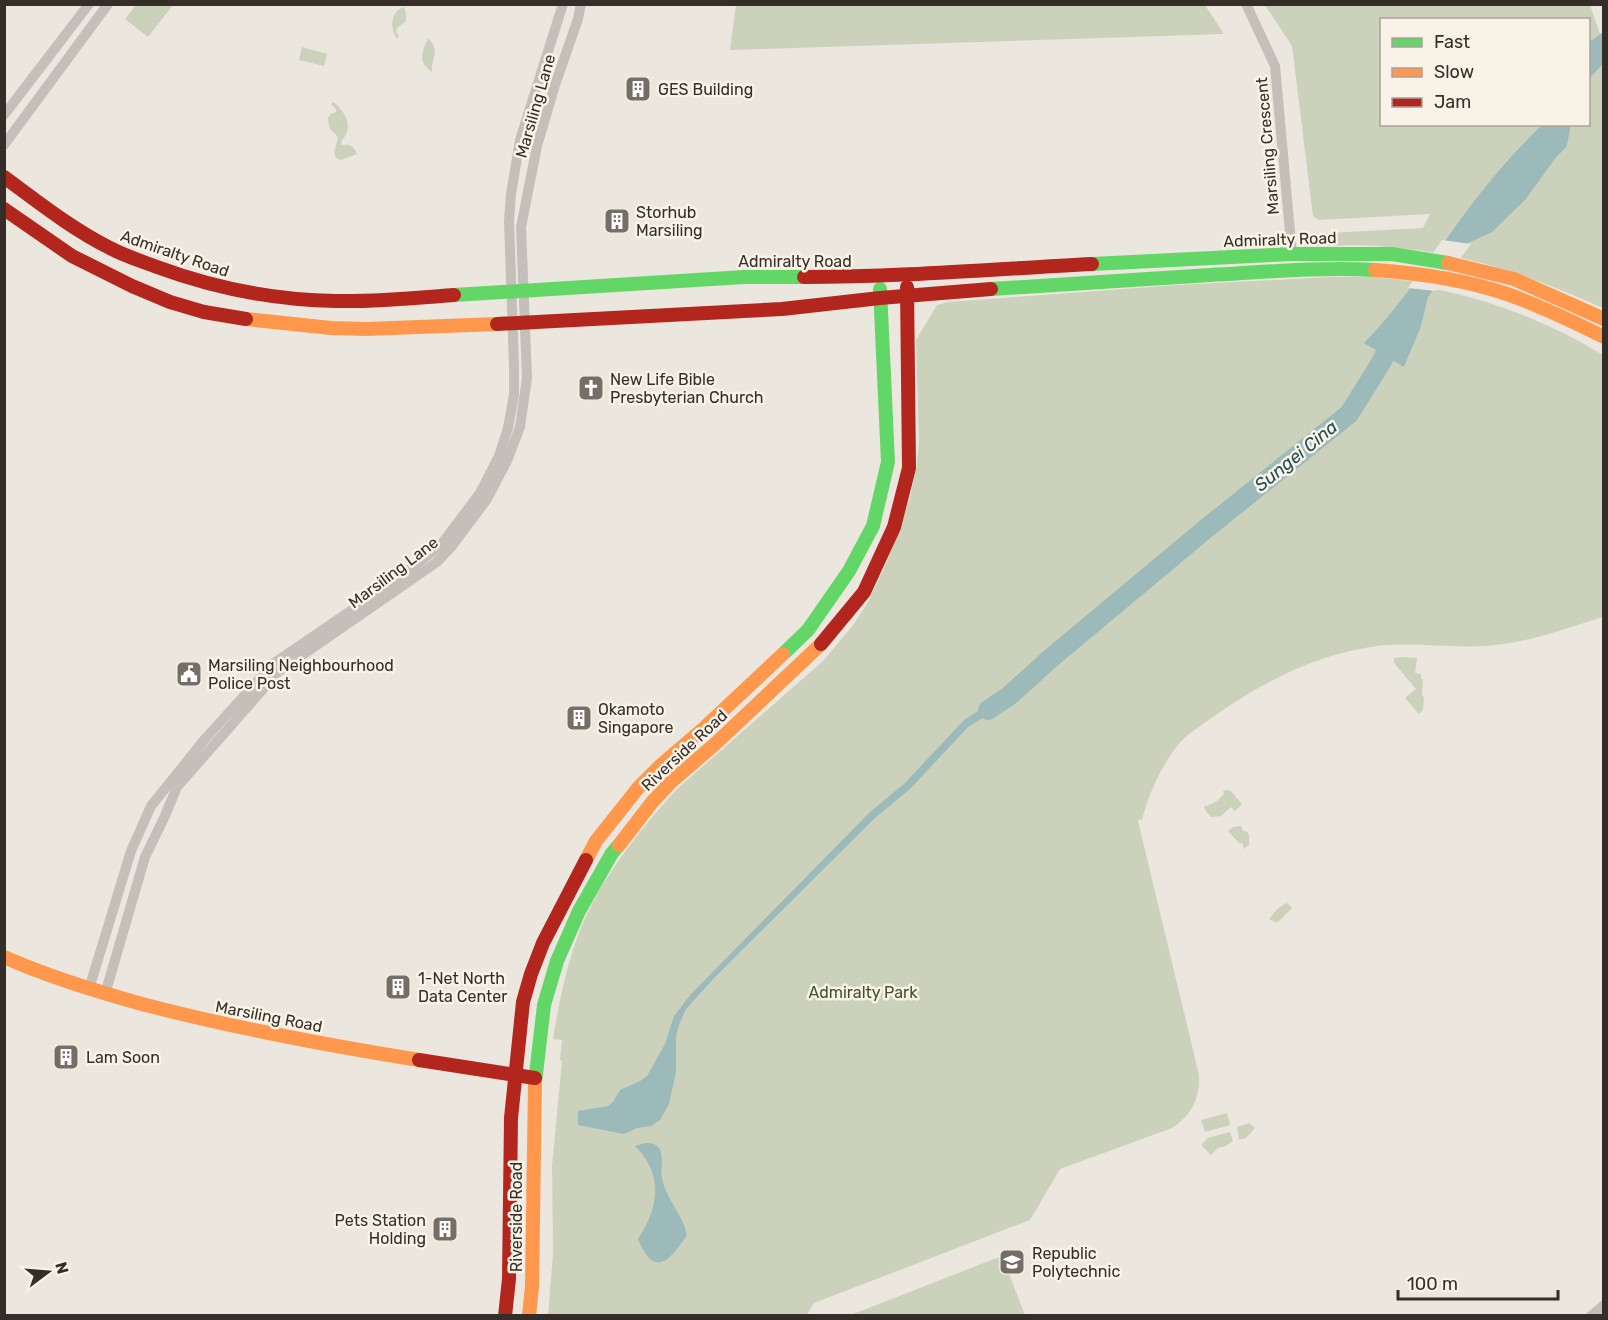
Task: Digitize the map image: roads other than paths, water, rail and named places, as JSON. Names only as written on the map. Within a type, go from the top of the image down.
[{"type":"main road","name":"Admiralty Road","points":[[4,177],[73,227],[109,248],[206,284],[290,299],[326,302],[744,278],[879,276],[1292,254],[1392,254],[1456,264],[1514,279],[1604,319]]},
{"type":"main road","name":"Admiralty Road","points":[[4,209],[72,256],[170,302],[234,318],[331,328],[367,329],[782,309],[880,298],[1072,283],[1296,270],[1354,270],[1389,271],[1446,278],[1508,294],[1604,337]]},
{"type":"main road","name":"Riverside Road","points":[[529,1316],[532,1286],[535,1078],[544,1005],[557,961],[579,911],[612,853],[653,801],[823,642],[864,592],[894,527],[909,468],[906,274]]},
{"type":"main road","name":"Riverside Road","points":[[505,1316],[509,1279],[511,1118],[523,1002],[531,974],[562,904],[596,841],[638,788],[661,765],[711,722],[808,630],[849,571],[873,526],[888,462],[879,276]]},
{"type":"main road","name":"Marsiling Road","points":[[4,957],[38,972],[89,989],[171,1012],[344,1048],[535,1078]]},
{"type":"street","points":[[4,115],[89,4]]},
{"type":"street","points":[[4,145],[108,4]]},
{"type":"street","name":"Marsiling Lane","points":[[105,994],[145,856],[177,787],[278,672],[399,584],[440,546],[480,494],[499,456],[508,428],[514,395],[518,322],[509,221],[516,158],[563,4]]},
{"type":"street","name":"Marsiling Lane","points":[[517,292],[521,227],[537,146],[581,4]]},
{"type":"street","name":"Marsiling Crescent","points":[[1246,4],[1275,66],[1292,254]]},
{"type":"street","name":"Marsiling Lane","points":[[89,989],[131,851],[151,806],[205,739],[273,664],[399,584]]},
{"type":"street","points":[[1591,1316],[1604,1305]]},
{"type":"water","points":[[1603,32],[1603,64],[1590,78],[1590,41]]},
{"type":"water","points":[[1541,126],[1571,126],[1567,146],[1526,199],[1492,232],[1466,244],[1428,297],[1421,326],[1404,367],[1364,343],[1385,321],[1463,216],[1514,154]]},
{"type":"water","points":[[1007,692],[1012,700],[968,727],[911,788],[875,818],[715,977],[686,1009],[676,1037],[676,1072],[669,1104],[660,1120],[651,1126],[637,1128],[624,1134],[578,1125],[578,1111],[608,1106],[620,1090],[647,1076],[665,1044],[674,1016],[691,994],[870,812],[905,783],[964,720]]},
{"type":"water","points":[[645,1143],[655,1145],[660,1150],[664,1187],[687,1235],[674,1252],[662,1262],[650,1259],[638,1239],[650,1215],[655,1191],[651,1168],[635,1146]]},
{"type":"waterway","name":"Sungei Cina","points":[[988,710],[1009,696],[1208,527],[1349,414],[1397,332]]},
{"type":"place","name":"GES Building","points":[[638,89]]},
{"type":"place","name":"Storhub Marsiling","points":[[617,221]]},
{"type":"place","name":"New Life Bible Presbyterian Church","points":[[591,388]]},
{"type":"place","name":"Marsiling Neighbourhood Police Post","points":[[189,674]]},
{"type":"place","name":"Okamoto Singapore","points":[[579,718]]},
{"type":"place","name":"1-Net North Data Center","points":[[398,987]]},
{"type":"place","name":"Lam Soon","points":[[66,1057]]},
{"type":"place","name":"Pets Station Holding","points":[[445,1229]]},
{"type":"place","name":"Republic Polytechnic","points":[[1012,1262]]},
{"type":"park label","name":"Admiralty Park","points":[[863,992]]}]
